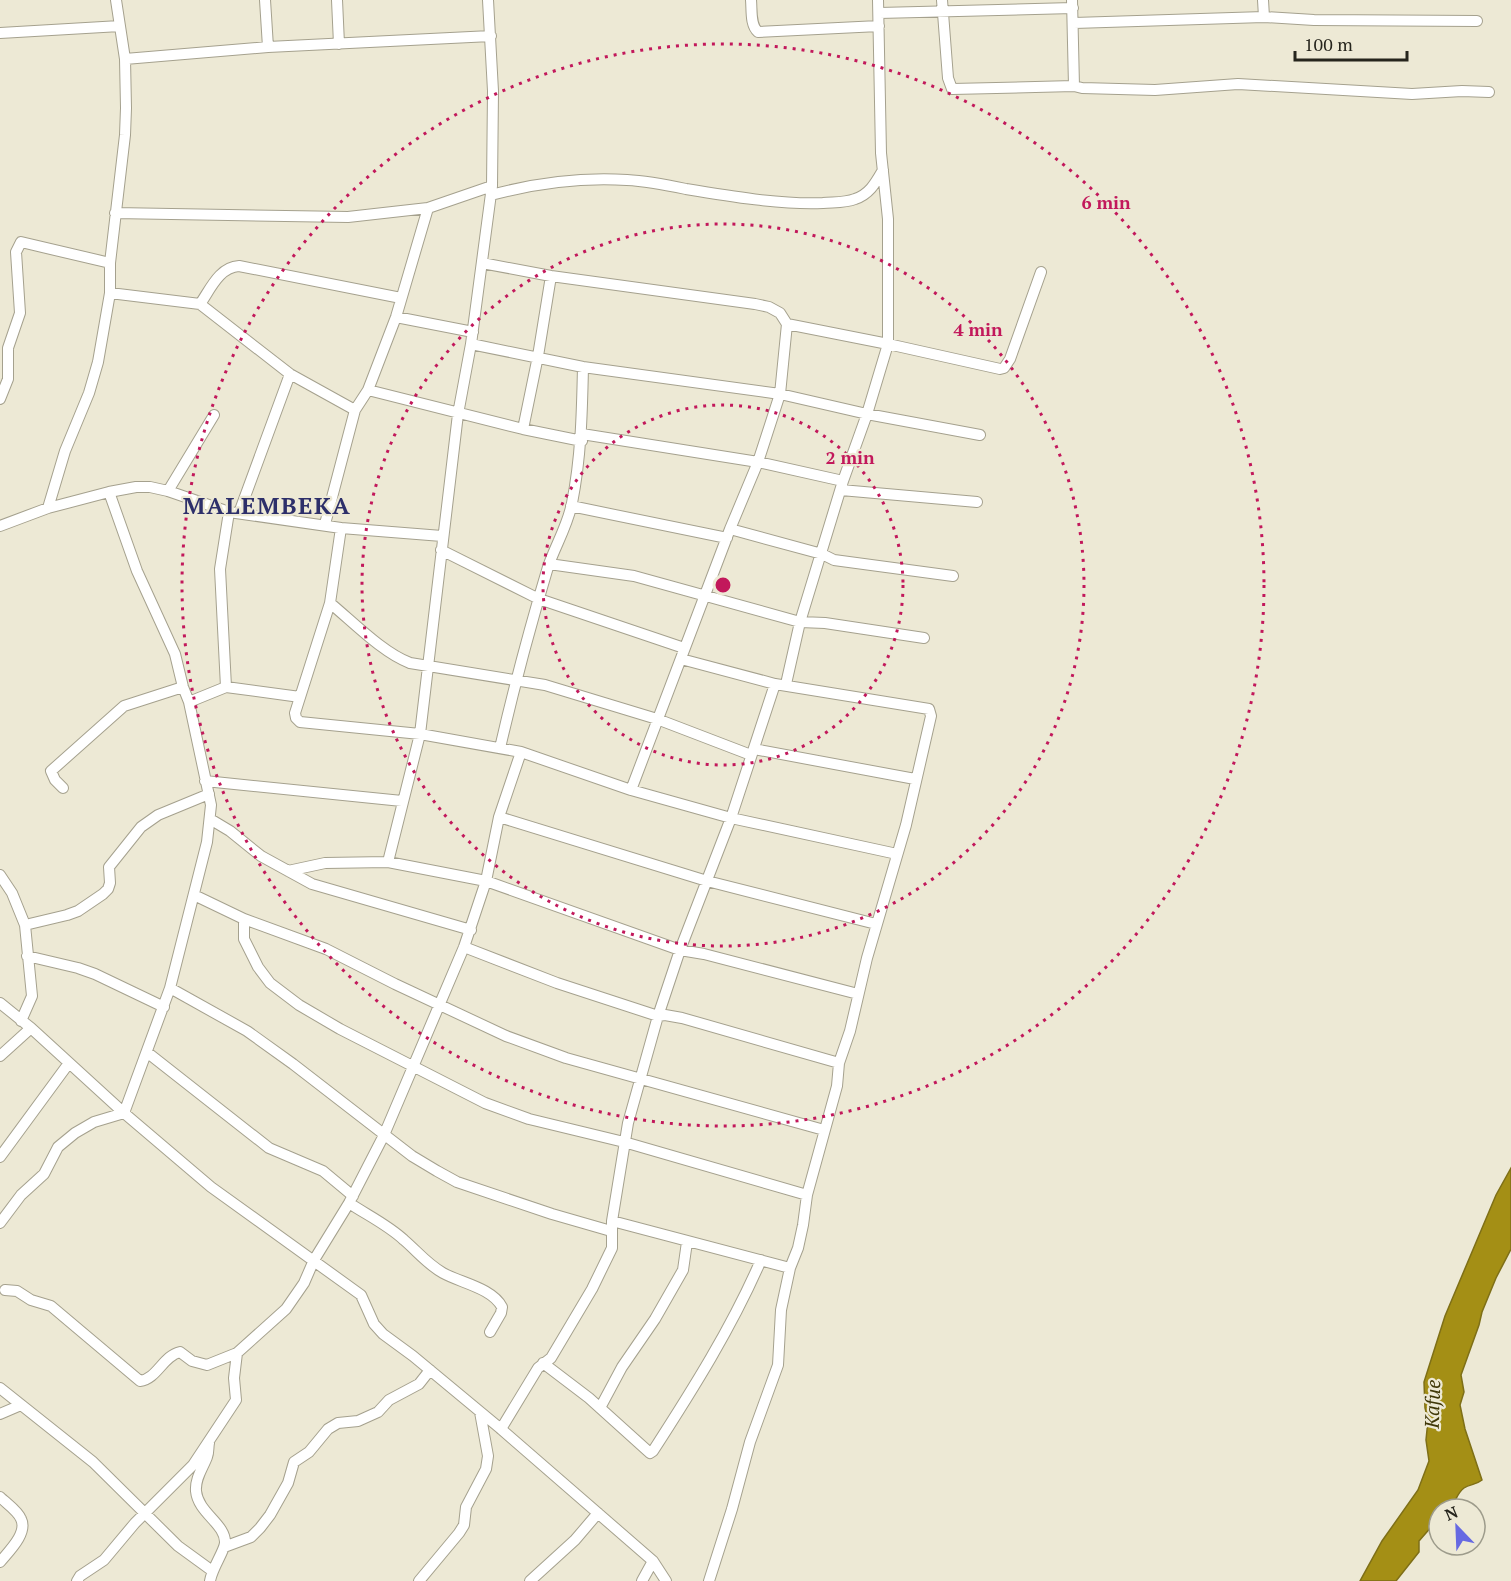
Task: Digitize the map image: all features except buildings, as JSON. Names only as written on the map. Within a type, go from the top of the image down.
[{"type":"street","points":[[48,508],[65,451],[98,362],[110,293],[110,263],[125,135],[125,59],[116,0]]},
{"type":"street","points":[[265,0],[268,47]]},
{"type":"street","points":[[337,0],[339,44]]},
{"type":"street","points":[[388,862],[420,734],[442,536],[458,414],[472,338],[491,190],[493,91],[488,0]]},
{"type":"street","points":[[751,0],[753,23],[758,32],[879,26]]},
{"type":"street","points":[[501,1429],[538,1368],[551,1358],[592,1289],[612,1248],[611,1226],[624,1142],[658,1017],[680,950],[731,818],[752,752],[781,684],[888,344],[888,219],[882,170],[878,0]]},
{"type":"street","points":[[942,0],[948,78],[952,89],[1074,86],[1084,89],[1155,90],[1238,84],[1412,94],[1489,92]]},
{"type":"street","points":[[1263,0],[1264,17]]},
{"type":"street","points":[[879,13],[942,12],[1072,4],[1074,86]]},
{"type":"street","points":[[1074,23],[1264,17],[1314,20],[1477,21]]},
{"type":"street","points":[[0,33],[120,26]]},
{"type":"street","points":[[125,59],[268,47],[491,36]]},
{"type":"street","points":[[115,213],[348,217],[428,208],[491,190],[560,181],[627,180],[782,201],[815,203],[856,199],[866,194],[882,170]]},
{"type":"street","points":[[324,524],[355,410],[368,390],[396,317],[428,208]]},
{"type":"street","points":[[0,399],[8,379],[4,347],[20,313],[15,252],[21,243],[110,263]]},
{"type":"street","points":[[482,262],[551,276],[755,304],[769,307],[780,313],[787,324],[780,394],[758,462],[631,790]]},
{"type":"street","points":[[200,304],[223,271],[230,267],[401,298]]},
{"type":"street","points":[[787,324],[1000,369],[1004,368],[1010,359],[1041,272]]},
{"type":"street","points":[[523,429],[551,276]]},
{"type":"street","points":[[110,293],[200,304],[290,374],[355,410]]},
{"type":"street","points":[[396,317],[583,367],[780,394],[867,414],[981,435]]},
{"type":"street","points":[[500,748],[516,679],[549,564],[571,506],[582,437],[583,367]]},
{"type":"street","points":[[226,687],[220,569],[234,513],[290,374]]},
{"type":"street","points":[[368,390],[523,429],[758,462],[842,485],[977,502]]},
{"type":"street","points":[[168,491],[213,416]]},
{"type":"street","points":[[1,524],[48,508],[109,492],[150,487],[234,513],[341,528],[442,536]]},
{"type":"street","points":[[109,492],[137,571],[175,654],[189,702],[209,794],[210,819],[207,842],[170,988],[148,1053],[124,1113]]},
{"type":"street","points":[[571,506],[729,533],[822,554],[834,560],[953,576]]},
{"type":"street","points":[[341,528],[330,603],[295,713],[300,722],[420,734],[521,752],[631,790],[731,818],[897,854]]},
{"type":"street","points":[[441,550],[539,599],[683,654],[781,684],[928,709],[931,716],[906,825],[876,924],[850,1031],[839,1063],[837,1086],[807,1195],[800,1236],[781,1310],[777,1365],[750,1442],[709,1581]]},
{"type":"street","points":[[549,564],[614,572],[801,622],[825,623],[924,638]]},
{"type":"street","points":[[330,603],[400,659],[410,663],[516,679],[556,688],[657,719],[752,752],[915,779]]},
{"type":"street","points":[[63,788],[51,771],[116,711],[134,701],[183,687]]},
{"type":"street","points":[[189,702],[226,687],[300,697]]},
{"type":"street","points":[[0,1280],[3,1292],[17,1291],[30,1300],[51,1306],[140,1381],[146,1380],[167,1357],[176,1353],[180,1352],[192,1361],[207,1365],[237,1353],[286,1309],[304,1283],[314,1260],[351,1200],[384,1135],[414,1067],[471,930],[486,881],[499,818],[521,752]]},
{"type":"street","points":[[205,781],[402,801]]},
{"type":"street","points":[[25,926],[78,911],[103,894],[110,883],[109,867],[141,827],[158,815],[209,794]]},
{"type":"street","points":[[499,818],[707,881],[876,924]]},
{"type":"street","points":[[210,819],[230,831],[261,856],[312,884],[471,930]]},
{"type":"street","points":[[288,871],[325,863],[388,862],[486,881],[680,950],[698,952],[858,994]]},
{"type":"street","points":[[0,875],[12,893],[25,926],[32,996],[21,1021]]},
{"type":"street","points":[[194,895],[244,919],[326,949],[506,1036],[566,1058],[824,1130]]},
{"type":"street","points":[[244,919],[244,939],[258,967],[270,983],[299,1005],[486,1103],[529,1119],[624,1142],[807,1195]]},
{"type":"street","points":[[464,947],[557,983],[658,1017],[665,1015],[682,1018],[839,1063]]},
{"type":"street","points":[[27,956],[87,971],[164,1007]]},
{"type":"street","points":[[170,988],[247,1031],[412,1156],[457,1182],[552,1214],[687,1242],[790,1268]]},
{"type":"street","points":[[0,1003],[211,1187],[361,1295],[374,1324],[383,1335],[430,1370],[598,1513],[653,1562],[666,1581]]},
{"type":"street","points":[[0,1056],[31,1028]]},
{"type":"street","points":[[148,1053],[269,1148],[323,1171],[351,1200],[403,1238],[428,1264],[498,1300],[502,1307],[501,1313],[490,1332]]},
{"type":"street","points":[[0,1157],[69,1063]]},
{"type":"street","points":[[0,1223],[21,1195],[44,1174],[58,1148],[75,1133],[94,1122],[124,1113]]},
{"type":"street","points":[[600,1408],[622,1367],[655,1319],[683,1270],[687,1242]]},
{"type":"street","points":[[543,1363],[600,1408],[650,1453],[726,1333],[761,1260]]},
{"type":"street","points":[[77,1581],[80,1575],[104,1560],[145,1513],[193,1465],[236,1400],[234,1378],[237,1353]]},
{"type":"street","points":[[224,1547],[251,1537],[260,1528],[288,1484],[294,1462],[309,1452],[328,1429],[338,1424],[358,1421],[378,1412],[389,1400],[419,1384],[430,1370]]},
{"type":"street","points":[[0,1388],[93,1462],[178,1546],[211,1575],[225,1540],[222,1532],[205,1513],[196,1491],[198,1475],[208,1455],[210,1440]]},
{"type":"street","points":[[0,1414],[21,1405]]},
{"type":"street","points":[[419,1581],[464,1525],[466,1507],[486,1469],[488,1456],[480,1412]]},
{"type":"street","points":[[0,1497],[21,1517],[23,1526],[22,1532],[0,1562]]},
{"type":"street","points":[[530,1581],[575,1540],[598,1513]]},
{"type":"street","points":[[642,1581],[653,1562]]},
{"type":"water","name":"Kafue","points":[[1511,1168],[1511,1249],[1482,1312],[1461,1375],[1464,1392],[1460,1405],[1465,1429],[1482,1480],[1464,1488],[1457,1497],[1427,1497],[1427,1532],[1419,1541],[1419,1552],[1396,1581],[1360,1581],[1382,1541],[1418,1490],[1429,1461],[1424,1382],[1445,1316],[1496,1195]]},
{"type":"district","name":"MALEMBEKA","points":[[267,505]]}]
